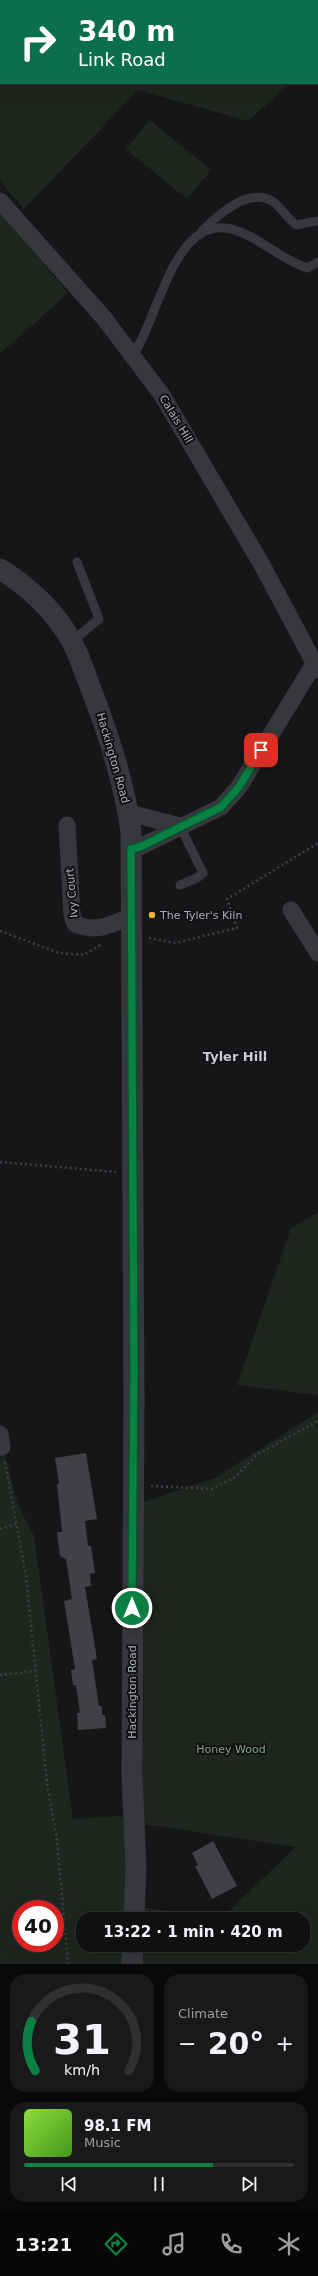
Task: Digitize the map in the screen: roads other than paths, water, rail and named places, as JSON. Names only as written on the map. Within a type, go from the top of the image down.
[{"type":"street","name":"Calais Hill","points":[[0,201],[104,318],[162,394],[262,565],[316,667]]},
{"type":"street","name":"Hackington Road","points":[[0,569],[38,597],[63,626],[95,698],[118,769],[129,812],[131,849],[133,1486],[132,1774],[136,1868],[134,1912]]},
{"type":"street","points":[[131,849],[140,847],[221,807],[239,787],[316,667]]},
{"type":"street","points":[[129,812],[180,826]]},
{"type":"street","name":"Ivy Court","points":[[67,825],[72,915],[75,924],[86,929],[102,929],[131,916]]},
{"type":"street","points":[[292,910],[318,953]]},
{"type":"street","points":[[132,1964],[133,1952]]},
{"type":"lane","points":[[132,356],[149,326],[166,279],[180,257],[195,238],[218,215],[247,198],[262,197],[272,201],[296,225],[318,220]]},
{"type":"lane","points":[[195,238],[212,228],[229,229],[242,233],[299,266],[306,268],[318,262]]},
{"type":"lane","points":[[71,642],[99,619],[77,562]]},
{"type":"lane","points":[[180,826],[202,873],[197,878],[180,884]]},
{"type":"place","name":"The Tyler's Kiln","points":[[152,915]]},
{"type":"district","name":"Tyler Hill","points":[[235,1056]]},
{"type":"park label","name":"Honey Wood","points":[[231,1749]]}]
